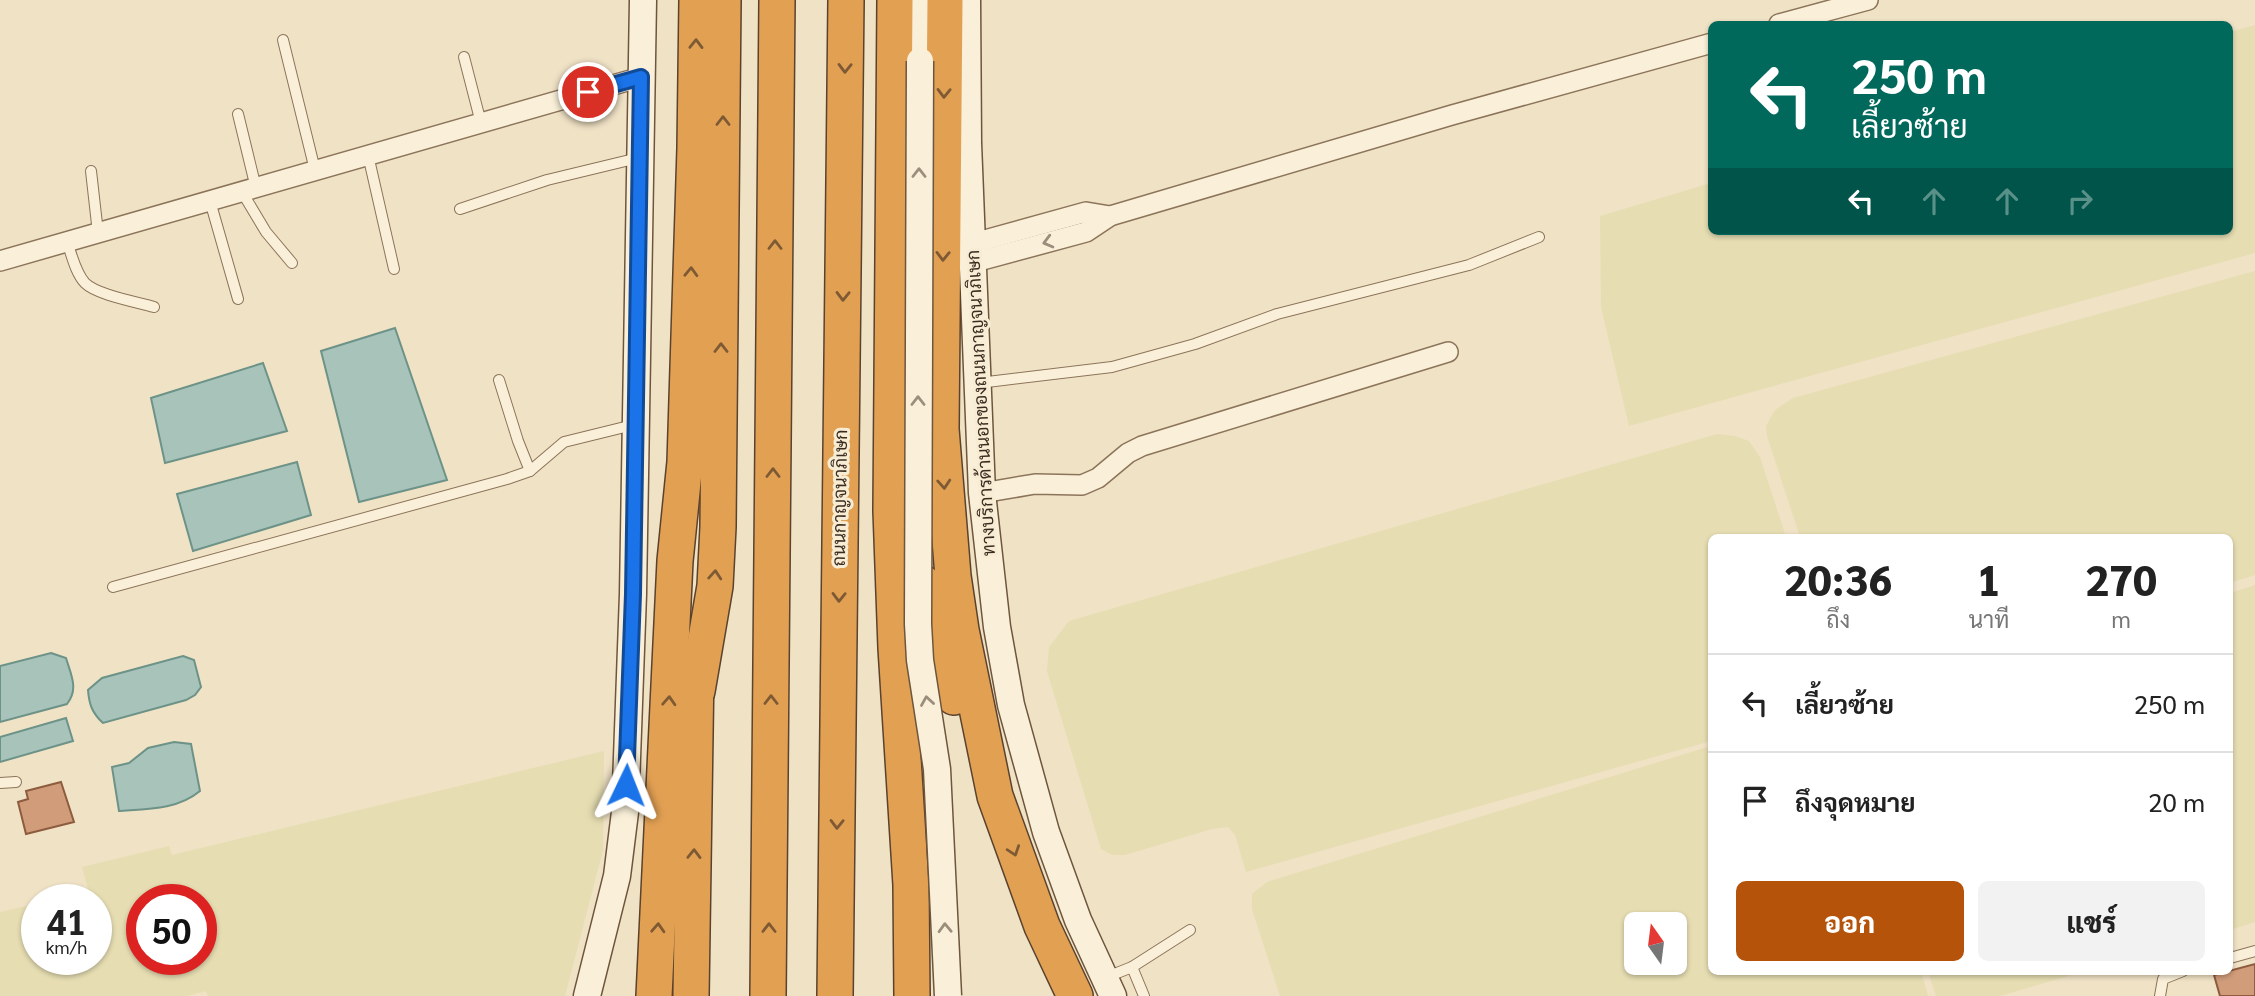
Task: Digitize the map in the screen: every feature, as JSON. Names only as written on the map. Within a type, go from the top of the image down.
[{"type":"highway","points":[[654,996],[675,561],[685,462],[697,0]]},
{"type":"highway","points":[[697,691],[715,586],[718,527],[723,0]]},
{"type":"highway","points":[[768,996],[777,0]]},
{"type":"highway","name":"ถนนกาญจนาภิเษก","points":[[835,996],[846,0]]},
{"type":"highway","points":[[895,0],[891,511],[895,648],[911,885],[912,996]]},
{"type":"highway","points":[[945,0],[941,429],[948,542],[961,630],[995,796]]},
{"type":"highway","points":[[892,382],[904,438],[927,616],[953,695],[995,796],[1042,926],[1099,991]]},
{"type":"highway","points":[[685,462],[697,691],[691,996]]},
{"type":"main road","points":[[587,996],[617,876],[624,836],[636,424],[643,0]]},
{"type":"main road","points":[[920,0],[918,624],[920,660],[937,769],[948,996]]},
{"type":"main road","name":"ทางบริการด้านนอกของถนนกาญจนาภิเษก","points":[[967,0],[968,143],[982,493],[992,591],[1011,705],[1046,832],[1078,920],[1099,991]]},
{"type":"street","points":[[1790,21],[1868,0]]},
{"type":"street","points":[[974,253],[1086,212],[1110,216],[1452,115],[1708,44]]},
{"type":"street","points":[[0,261],[641,77]]},
{"type":"street","points":[[982,493],[1035,484],[1082,485],[1098,478],[1128,453],[1142,446],[1448,352]]},
{"type":"lane","points":[[283,40],[315,170]]},
{"type":"lane","points":[[464,57],[481,123]]},
{"type":"lane","points":[[239,114],[249,190],[266,232],[292,263]]},
{"type":"lane","points":[[368,155],[394,269]]},
{"type":"lane","points":[[460,209],[547,180],[639,158]]},
{"type":"lane","points":[[90,171],[98,233]]},
{"type":"lane","points":[[209,201],[238,299]]},
{"type":"lane","points":[[978,383],[1112,367],[1195,344],[1277,314],[1469,265],[1539,237]]},
{"type":"lane","points":[[67,242],[78,272],[87,285],[155,307]]},
{"type":"lane","points":[[499,380],[530,471]]},
{"type":"lane","points":[[113,587],[530,471],[564,442],[636,424]]},
{"type":"lane","points":[[0,783],[16,782]]},
{"type":"lane","points":[[1099,991],[1190,930]]},
{"type":"lane","points":[[2233,957],[2255,951]]},
{"type":"lane","points":[[1132,967],[1143,996]]},
{"type":"lane","points":[[2160,996],[2163,979],[2173,975]]},
{"type":"shaded area","points":[[2255,25],[2255,253],[1629,426],[1601,307],[1600,216],[1708,184],[1708,235],[2233,235],[2233,31]]},
{"type":"shaded area","points":[[2255,271],[2255,575],[2233,582],[2233,534],[1799,534],[1766,426],[1775,410],[1793,398]]},
{"type":"shaded area","points":[[1717,434],[1749,441],[1760,457],[1785,534],[1708,534],[1708,742],[1246,872],[1235,835],[1228,827],[1212,829],[1125,855],[1112,855],[1101,849],[1047,671],[1049,647],[1069,621]]},
{"type":"shaded area","points":[[2255,585],[2255,922],[2233,929],[2233,592]]},
{"type":"shaded area","points":[[1708,747],[1708,975],[1922,975],[1928,996],[1280,996],[1252,909],[1252,894],[1267,882]]},
{"type":"shaded area","points":[[604,751],[603,850],[565,996],[208,996],[206,991],[187,996],[0,996],[0,912],[21,907],[21,975],[112,975],[112,884],[87,884],[82,867],[169,846],[172,855]]},
{"type":"shaded area","points":[[1929,975],[2071,975],[2000,996],[1936,996]]},
{"type":"water","points":[[395,328],[447,480],[359,502],[321,351]]},
{"type":"water","points":[[263,363],[287,431],[165,463],[151,398]]},
{"type":"water","points":[[297,462],[311,515],[193,551],[177,494]]},
{"type":"water","points":[[51,653],[66,658],[70,670],[73,693],[67,704],[0,722],[0,666]]},
{"type":"water","points":[[183,656],[194,660],[201,687],[195,695],[186,700],[103,723],[94,712],[88,690],[102,678]]},
{"type":"water","points":[[66,718],[73,741],[0,762],[0,737]]},
{"type":"water","points":[[174,742],[191,744],[200,791],[172,805],[119,811],[112,767],[129,763],[148,748]]},
{"type":"building","points":[[61,782],[74,822],[26,834],[18,802],[28,799],[26,791]]},
{"type":"building","points":[[2255,964],[2255,996],[2220,996],[2214,975],[2233,975],[2233,970]]},
{"type":"route","points":[[588,92],[641,77],[633,594],[626,785]]}]
